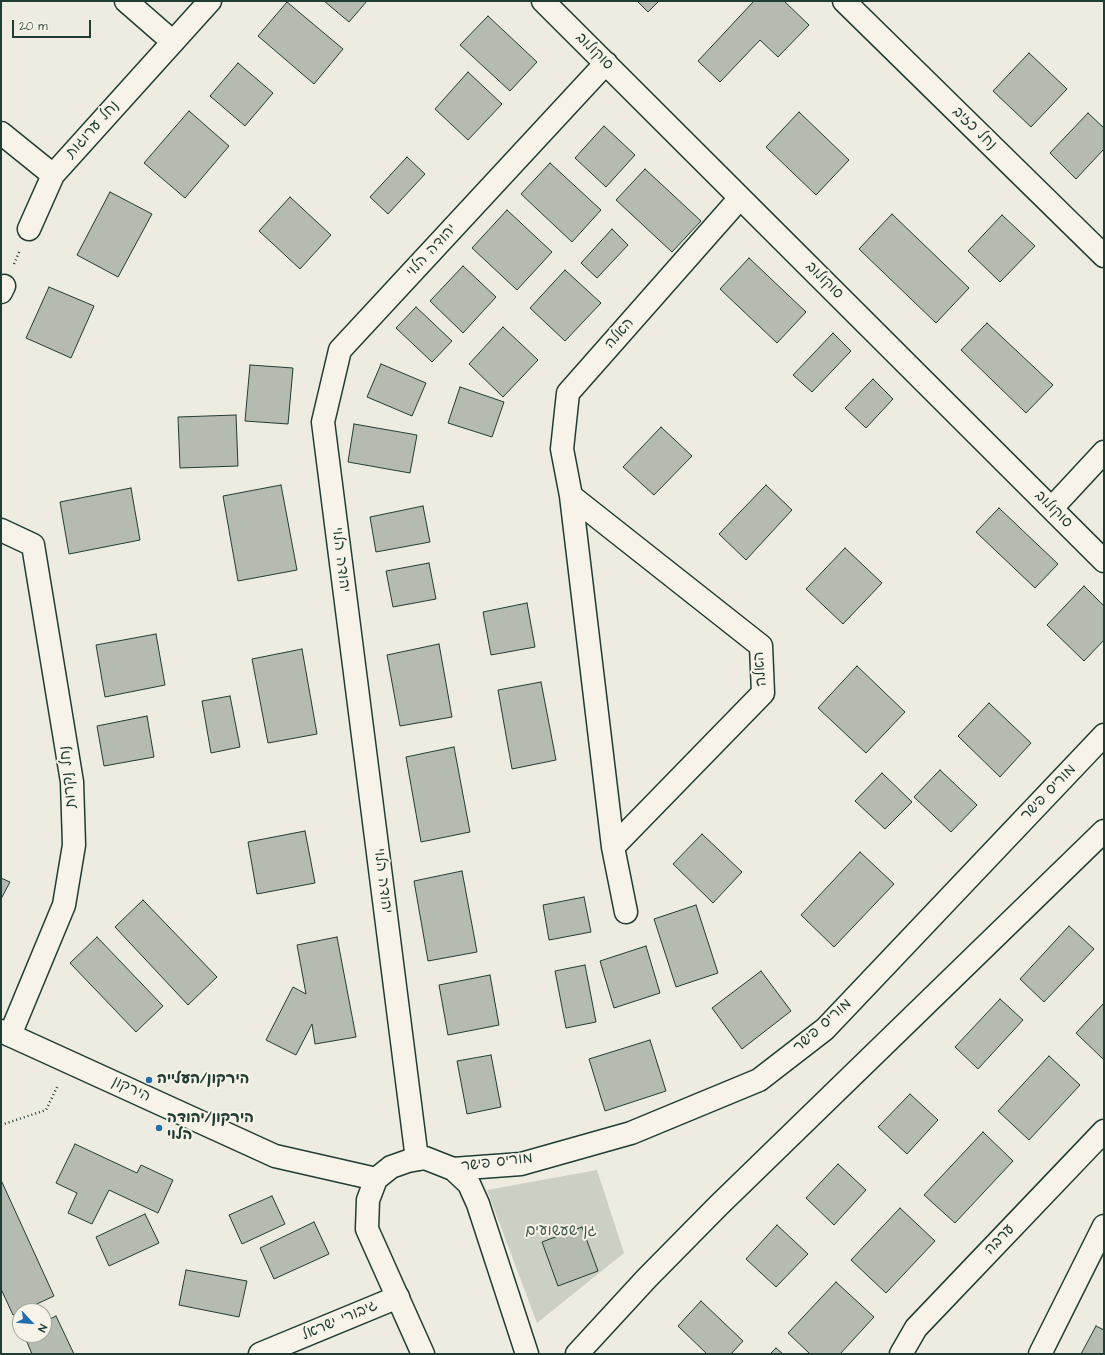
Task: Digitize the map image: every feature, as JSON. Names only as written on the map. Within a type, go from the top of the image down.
[{"type":"street","points":[[126,1],[173,42]]},
{"type":"street","name":"נחל ערוגות","points":[[29,229],[53,175],[210,1]]},
{"type":"street","name":"סוקולוב","points":[[543,1],[1104,561]]},
{"type":"street","name":"נחל כזיב","points":[[844,1],[1104,256]]},
{"type":"street","name":"יהודה הלוי","points":[[417,1159],[323,422],[340,350],[606,64]]},
{"type":"street","points":[[1,133],[53,175]]},
{"type":"street","name":"האלה","points":[[626,912],[613,848],[571,496],[562,449],[568,393],[740,198]]},
{"type":"street","points":[[1052,508],[1104,452]]},
{"type":"street","name":"האלה","points":[[571,496],[761,646],[763,693],[613,848]]},
{"type":"street","name":"נחל נקרות","points":[[1,530],[33,545],[72,782],[74,846],[64,905],[6,1033]]},
{"type":"street","name":"מוריס פישר","points":[[453,1169],[521,1164],[631,1133],[759,1080],[825,1029],[1104,735]]},
{"type":"street","points":[[577,1354],[647,1278],[719,1205],[1104,831]]},
{"type":"street","name":"הירקון","points":[[6,1033],[275,1156],[376,1179]]},
{"type":"street","name":"ערבה","points":[[901,1354],[916,1328],[1104,1131]]},
{"type":"street","points":[[423,1354],[368,1229],[368,1200],[376,1179],[391,1167],[425,1158],[453,1169],[469,1184],[478,1204],[527,1354]]},
{"type":"street","points":[[1040,1354],[1104,1226]]},
{"type":"street","name":"גיבורי ישראל","points":[[260,1354],[398,1297]]},
{"type":"path","points":[[2,289],[29,229]]},
{"type":"path","points":[[1,1125],[46,1110],[70,1062]]},
{"type":"green space","name":"גן שעשועים","points":[[597,1170],[624,1253],[537,1323],[487,1190]]},
{"type":"building","points":[[324,1],[367,1],[349,22]]},
{"type":"building","points":[[637,1],[659,1],[648,12]]},
{"type":"building","points":[[754,1],[784,1],[809,25],[778,57],[760,40],[720,82],[698,61]]},
{"type":"building","points":[[287,2],[343,49],[314,84],[258,36]]},
{"type":"building","points":[[488,16],[537,62],[510,91],[460,45]]},
{"type":"building","points":[[1029,53],[1067,89],[1031,127],[993,91]]},
{"type":"building","points":[[238,63],[273,93],[245,126],[210,96]]},
{"type":"building","points":[[468,72],[502,104],[468,140],[435,109]]},
{"type":"building","points":[[189,111],[229,146],[185,198],[144,163]]},
{"type":"building","points":[[799,112],[849,160],[816,195],[766,147]]},
{"type":"building","points":[[1088,113],[1104,128],[1104,149],[1076,179],[1050,153]]},
{"type":"building","points":[[604,126],[635,155],[606,187],[575,158]]},
{"type":"building","points":[[407,157],[425,174],[388,214],[370,197]]},
{"type":"building","points":[[550,163],[601,210],[572,242],[521,194]]},
{"type":"building","points":[[645,169],[701,221],[672,252],[616,200]]},
{"type":"building","points":[[110,192],[152,214],[118,277],[77,255]]},
{"type":"building","points":[[290,197],[331,235],[300,269],[259,231]]},
{"type":"building","points":[[507,210],[552,252],[517,290],[472,248]]},
{"type":"building","points":[[892,214],[969,288],[936,323],[859,249]]},
{"type":"building","points":[[1002,215],[1035,246],[1000,282],[968,251]]},
{"type":"building","points":[[612,229],[628,245],[597,278],[581,263]]},
{"type":"building","points":[[749,258],[806,312],[777,343],[720,289]]},
{"type":"building","points":[[463,266],[496,297],[463,333],[430,301]]},
{"type":"building","points":[[565,270],[601,303],[565,341],[530,308]]},
{"type":"building","points":[[49,287],[94,306],[71,358],[26,338]]},
{"type":"building","points":[[416,307],[452,341],[432,362],[396,328]]},
{"type":"building","points":[[987,323],[1053,385],[1026,413],[961,350]]},
{"type":"building","points":[[503,327],[538,360],[503,397],[469,364]]},
{"type":"building","points":[[833,333],[851,351],[812,392],[793,375]]},
{"type":"building","points":[[381,364],[426,383],[412,416],[367,397]]},
{"type":"building","points":[[250,365],[293,368],[288,424],[245,421]]},
{"type":"building","points":[[873,379],[893,399],[866,428],[845,408]]},
{"type":"building","points":[[460,387],[504,402],[492,437],[448,423]]},
{"type":"building","points":[[236,415],[238,466],[180,468],[178,417]]},
{"type":"building","points":[[354,424],[417,435],[410,473],[348,462]]},
{"type":"building","points":[[661,427],[692,456],[654,495],[623,467]]},
{"type":"building","points":[[281,485],[297,570],[238,581],[223,496]]},
{"type":"building","points":[[766,485],[792,510],[746,560],[719,534]]},
{"type":"building","points":[[131,488],[140,540],[69,554],[60,502]]},
{"type":"building","points":[[423,506],[430,542],[376,552],[370,517]]},
{"type":"building","points":[[999,508],[1058,564],[1035,588],[976,532]]},
{"type":"building","points":[[845,548],[882,583],[843,624],[806,589]]},
{"type":"building","points":[[429,563],[436,599],[393,607],[386,571]]},
{"type":"building","points":[[1084,586],[1104,606],[1104,640],[1084,661],[1047,625]]},
{"type":"building","points":[[527,603],[535,647],[491,655],[483,612]]},
{"type":"building","points":[[156,634],[165,685],[105,697],[96,645]]},
{"type":"building","points":[[439,644],[452,717],[400,726],[387,655]]},
{"type":"building","points":[[302,649],[317,734],[268,743],[252,659]]},
{"type":"building","points":[[857,666],[905,712],[866,753],[818,708]]},
{"type":"building","points":[[541,682],[556,760],[512,769],[498,690]]},
{"type":"building","points":[[230,696],[240,747],[211,753],[202,701]]},
{"type":"building","points":[[989,703],[1031,743],[1000,777],[958,736]]},
{"type":"building","points":[[147,716],[154,757],[104,766],[97,726]]},
{"type":"building","points":[[454,747],[470,832],[421,842],[406,757]]},
{"type":"building","points":[[940,770],[977,805],[951,832],[914,797]]},
{"type":"building","points":[[882,773],[912,802],[885,829],[855,801]]},
{"type":"building","points":[[305,831],[315,883],[257,894],[248,842]]},
{"type":"building","points":[[702,834],[742,872],[713,903],[673,864]]},
{"type":"building","points":[[860,852],[894,884],[834,947],[801,915]]},
{"type":"building","points":[[462,871],[477,952],[428,961],[414,881]]},
{"type":"building","points":[[1,878],[10,882],[1,899]]},
{"type":"building","points":[[584,897],[591,932],[549,940],[543,905]]},
{"type":"building","points":[[143,900],[217,977],[188,1005],[115,927]]},
{"type":"building","points":[[696,905],[718,973],[676,987],[654,919]]},
{"type":"building","points":[[1069,926],[1094,949],[1044,1002],[1020,979]]},
{"type":"building","points":[[97,937],[163,1006],[136,1032],[70,963]]},
{"type":"building","points":[[337,937],[356,1037],[315,1044],[312,1024],[296,1055],[266,1040],[293,987],[306,994],[297,945]]},
{"type":"building","points":[[646,946],[660,993],[614,1008],[600,961]]},
{"type":"building","points":[[585,965],[596,1022],[566,1028],[555,971]]},
{"type":"building","points":[[761,971],[791,1011],[742,1049],[712,1008]]},
{"type":"building","points":[[490,975],[499,1025],[448,1035],[439,985]]},
{"type":"building","points":[[1000,999],[1023,1020],[978,1069],[955,1047]]},
{"type":"building","points":[[1104,1003],[1104,1060],[1076,1033]]},
{"type":"building","points":[[650,1040],[666,1091],[605,1111],[589,1059]]},
{"type":"building","points":[[491,1055],[501,1107],[467,1114],[457,1061]]},
{"type":"building","points":[[1049,1056],[1080,1085],[1029,1140],[998,1111]]},
{"type":"building","points":[[910,1094],[938,1120],[907,1154],[878,1127]]},
{"type":"building","points":[[983,1132],[1013,1161],[955,1223],[924,1195]]},
{"type":"building","points":[[75,1144],[137,1173],[141,1165],[173,1180],[158,1213],[109,1190],[92,1224],[68,1213],[77,1193],[56,1183]]},
{"type":"building","points":[[838,1164],[866,1190],[834,1225],[806,1198]]},
{"type":"building","points":[[1,1180],[54,1296],[39,1303],[12,1303],[12,1313],[1,1289]]},
{"type":"building","points":[[272,1196],[285,1224],[242,1244],[229,1215]]},
{"type":"building","points":[[900,1208],[935,1241],[886,1293],[851,1260]]},
{"type":"building","points":[[145,1214],[159,1243],[109,1266],[96,1237]]},
{"type":"building","points":[[314,1222],[329,1254],[274,1279],[260,1248]]},
{"type":"building","points":[[777,1225],[808,1254],[776,1287],[746,1259]]},
{"type":"building","points":[[582,1227],[598,1271],[558,1286],[542,1242]]},
{"type":"building","points":[[186,1270],[247,1281],[239,1317],[179,1305]]},
{"type":"building","points":[[836,1282],[874,1317],[840,1354],[810,1354],[788,1333]]},
{"type":"building","points":[[701,1301],[743,1341],[731,1354],[707,1354],[678,1326]]},
{"type":"building","points":[[56,1316],[74,1354],[32,1354],[27,1343],[52,1343],[52,1318]]},
{"type":"building","points":[[1096,1326],[1104,1330],[1104,1354],[1081,1354]]},
{"type":"building","points":[[776,1348],[783,1354],[770,1354]]},
{"type":"place","name":"הירקון/העלייה","points":[[149,1080]]},
{"type":"place","name":"הירקון/יהודה הלוי","points":[[159,1128]]}]
